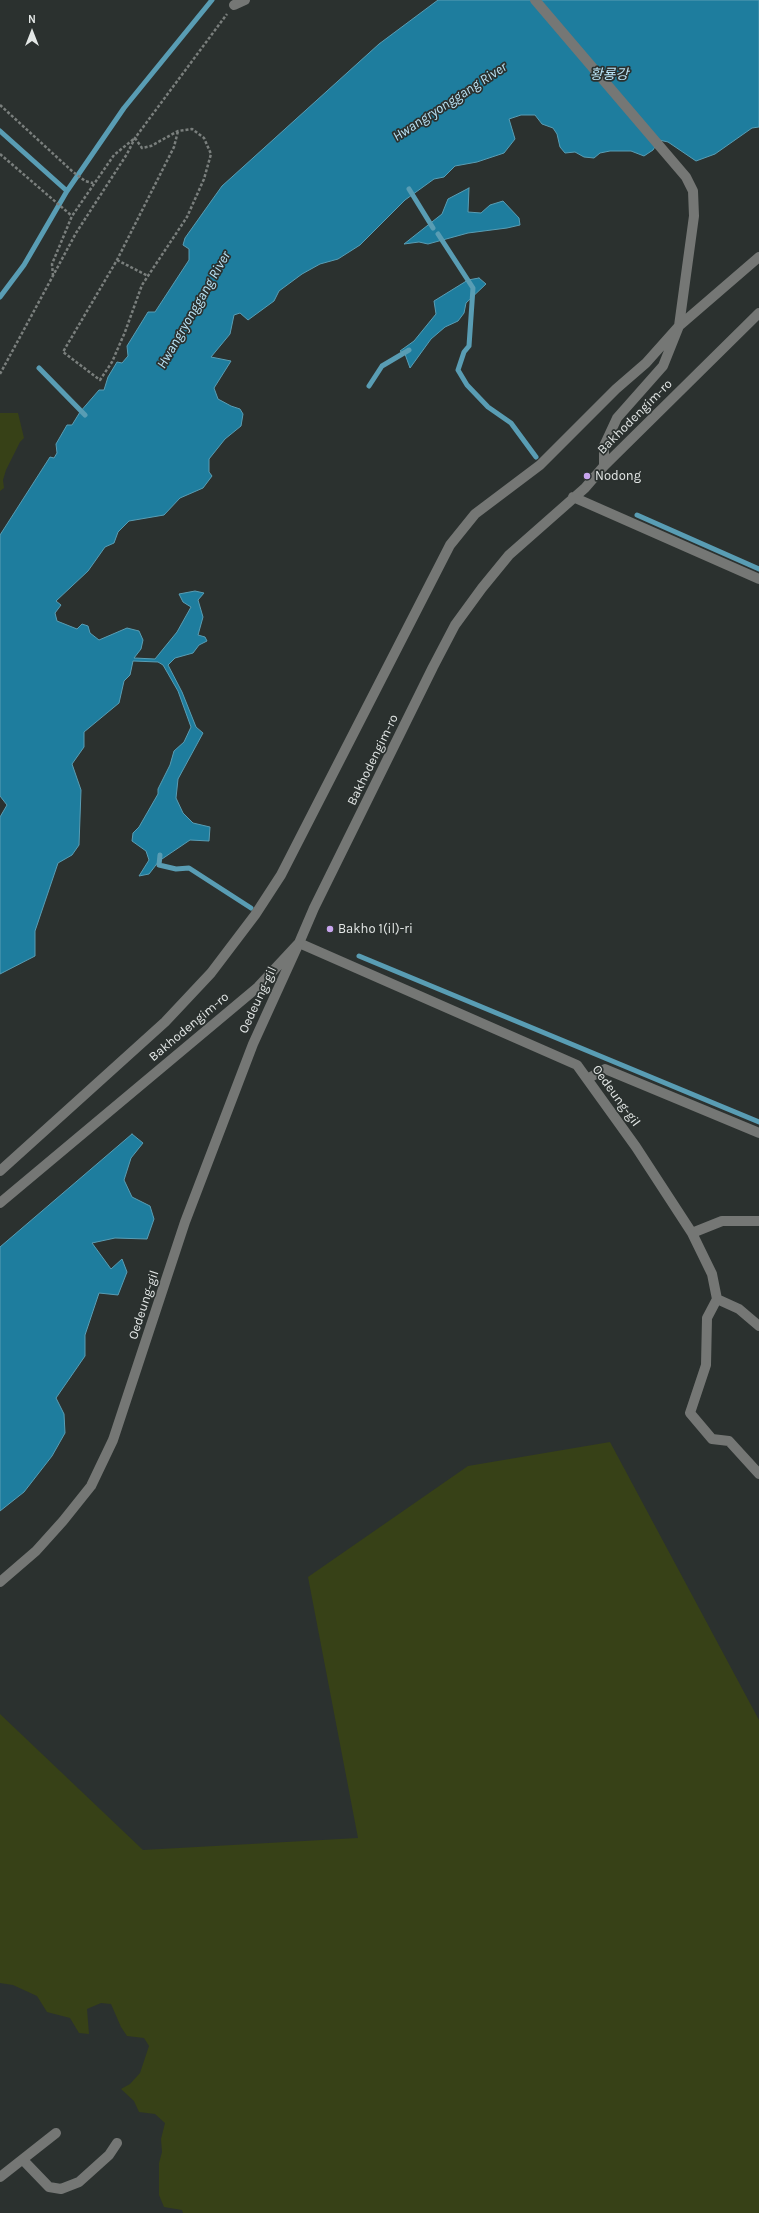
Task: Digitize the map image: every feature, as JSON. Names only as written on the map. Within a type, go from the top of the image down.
[{"type":"street","points":[[234,5],[245,0]]},
{"type":"street","points":[[535,0],[686,177],[693,191],[694,216],[679,326],[663,366],[617,418],[604,446],[604,466]]},
{"type":"street","points":[[0,1171],[165,1022],[211,973],[255,915],[282,875],[450,545],[470,520],[485,506],[540,465],[616,389],[646,363],[679,326],[759,257]]},
{"type":"street","name":"Bakhodengim-ro","points":[[0,1203],[258,987],[299,943],[335,865],[455,625],[482,588],[509,555],[573,497],[759,314]]},
{"type":"street","points":[[573,497],[759,580]]},
{"type":"street","name":"Oedeung-gil","points":[[0,1582],[36,1551],[63,1521],[91,1486],[113,1440],[185,1222],[252,1044],[299,943],[577,1065],[636,1147],[692,1233],[712,1274],[717,1299]]},
{"type":"street","points":[[587,1079],[605,1069],[759,1133]]},
{"type":"street","points":[[692,1233],[722,1221],[759,1221]]},
{"type":"street","points":[[759,1326],[739,1309],[717,1299],[707,1318],[706,1365],[690,1414],[712,1439],[729,1441],[759,1474]]},
{"type":"street","points":[[0,2177],[56,2133]]},
{"type":"street","points":[[23,2160],[49,2187],[61,2189],[79,2182],[109,2155],[118,2143]]},
{"type":"path","points":[[0,374],[76,233],[127,154],[135,138],[234,5]]},
{"type":"path","points":[[0,105],[72,170],[85,181],[93,184]]},
{"type":"path","points":[[135,138],[142,148],[151,146],[178,131],[192,130],[204,138],[211,154],[204,179],[187,217],[142,285],[112,362],[100,380],[63,352],[117,260],[174,147],[178,131]]},
{"type":"path","points":[[53,276],[52,264],[72,216],[114,155],[135,138]]},
{"type":"path","points":[[0,154],[72,216]]},
{"type":"path","points":[[117,260],[148,276]]},
{"type":"green space","points":[[0,413],[18,413],[24,438],[20,442],[6,470],[3,480],[4,488],[0,491]]},
{"type":"green space","points":[[610,1442],[759,1720],[759,2213],[183,2213],[182,2210],[164,2207],[159,2195],[159,2163],[162,2152],[161,2139],[165,2123],[155,2114],[139,2112],[134,2101],[121,2089],[130,2084],[140,2073],[149,2046],[144,2038],[127,2036],[121,2027],[111,2004],[101,2003],[87,2009],[89,2034],[79,2033],[70,2018],[47,2012],[37,1996],[13,1985],[0,1983],[0,1714],[143,1850],[358,1838],[308,1577],[468,1466]]},
{"type":"water","name":"황룡강","points":[[438,0],[759,0],[759,127],[752,128],[715,154],[696,161],[668,142],[659,140],[653,150],[644,156],[631,151],[610,151],[600,153],[594,158],[584,157],[575,152],[565,153],[560,147],[557,134],[553,128],[542,124],[535,115],[521,115],[509,119],[515,139],[504,153],[477,162],[455,166],[444,177],[434,179],[405,200],[360,245],[338,259],[320,264],[302,274],[279,291],[274,301],[248,320],[240,313],[234,315],[230,334],[211,357],[231,361],[214,388],[218,399],[240,409],[243,414],[241,426],[225,439],[209,459],[209,472],[212,476],[203,488],[180,498],[164,515],[129,521],[118,532],[114,543],[105,547],[88,571],[56,601],[61,605],[55,613],[57,621],[77,629],[82,624],[88,626],[90,633],[99,640],[127,628],[139,631],[143,640],[141,649],[134,658],[155,659],[177,632],[191,607],[183,602],[179,594],[195,591],[204,593],[198,600],[203,617],[198,635],[205,637],[207,641],[199,645],[193,653],[175,658],[168,665],[182,692],[196,727],[203,733],[178,779],[176,798],[183,813],[193,823],[210,827],[209,841],[190,840],[159,861],[149,874],[139,876],[149,860],[146,851],[132,841],[133,833],[139,827],[158,794],[158,789],[170,765],[174,751],[184,742],[191,727],[178,691],[163,665],[158,662],[133,661],[130,675],[124,681],[119,703],[84,732],[84,747],[72,764],[81,790],[79,845],[72,855],[58,863],[35,931],[35,956],[0,974],[0,817],[7,805],[0,796],[0,535],[50,457],[54,458],[57,453],[56,444],[67,425],[72,425],[80,412],[99,390],[104,390],[108,377],[117,362],[122,363],[128,356],[127,346],[148,312],[155,312],[189,260],[189,249],[183,245],[185,238],[222,186],[379,44]]},
{"type":"water","points":[[469,188],[468,212],[481,213],[490,205],[503,201],[519,218],[520,225],[468,233],[428,244],[419,242],[404,244],[442,214],[448,199]]},
{"type":"water","points":[[479,278],[486,284],[466,303],[464,313],[458,321],[445,327],[431,339],[410,368],[405,354],[400,351],[414,341],[436,314],[434,301],[468,280]]},
{"type":"water","points":[[132,1134],[143,1143],[131,1158],[124,1180],[132,1197],[150,1206],[154,1219],[147,1239],[115,1238],[92,1243],[111,1269],[122,1259],[127,1272],[118,1295],[99,1293],[85,1335],[85,1356],[56,1398],[64,1414],[65,1433],[52,1456],[24,1492],[0,1511],[0,1247]]},
{"type":"waterway","points":[[0,297],[24,265],[67,191],[124,108],[212,0]]},
{"type":"waterway","points":[[0,131],[67,191]]},
{"type":"waterway","points":[[409,189],[433,228]]},
{"type":"waterway","points":[[438,234],[473,288],[469,346],[464,352],[458,370],[467,385],[488,407],[511,423],[536,457]]},
{"type":"waterway","points":[[369,386],[382,366],[409,350]]},
{"type":"waterway","points":[[39,368],[85,415]]},
{"type":"waterway","points":[[637,515],[759,569]]},
{"type":"waterway","points":[[160,855],[159,865],[176,869],[189,868],[251,908]]},
{"type":"waterway","points":[[359,956],[759,1122]]},
{"type":"place","name":"Nodong","points":[[587,476]]},
{"type":"place","name":"Bakho 1(il)-ri","points":[[330,929]]},
{"type":"water label","name":"Hwangryonggang River","points":[[450,102]]},
{"type":"water label","name":"Hwangryonggang River","points":[[194,310]]}]
